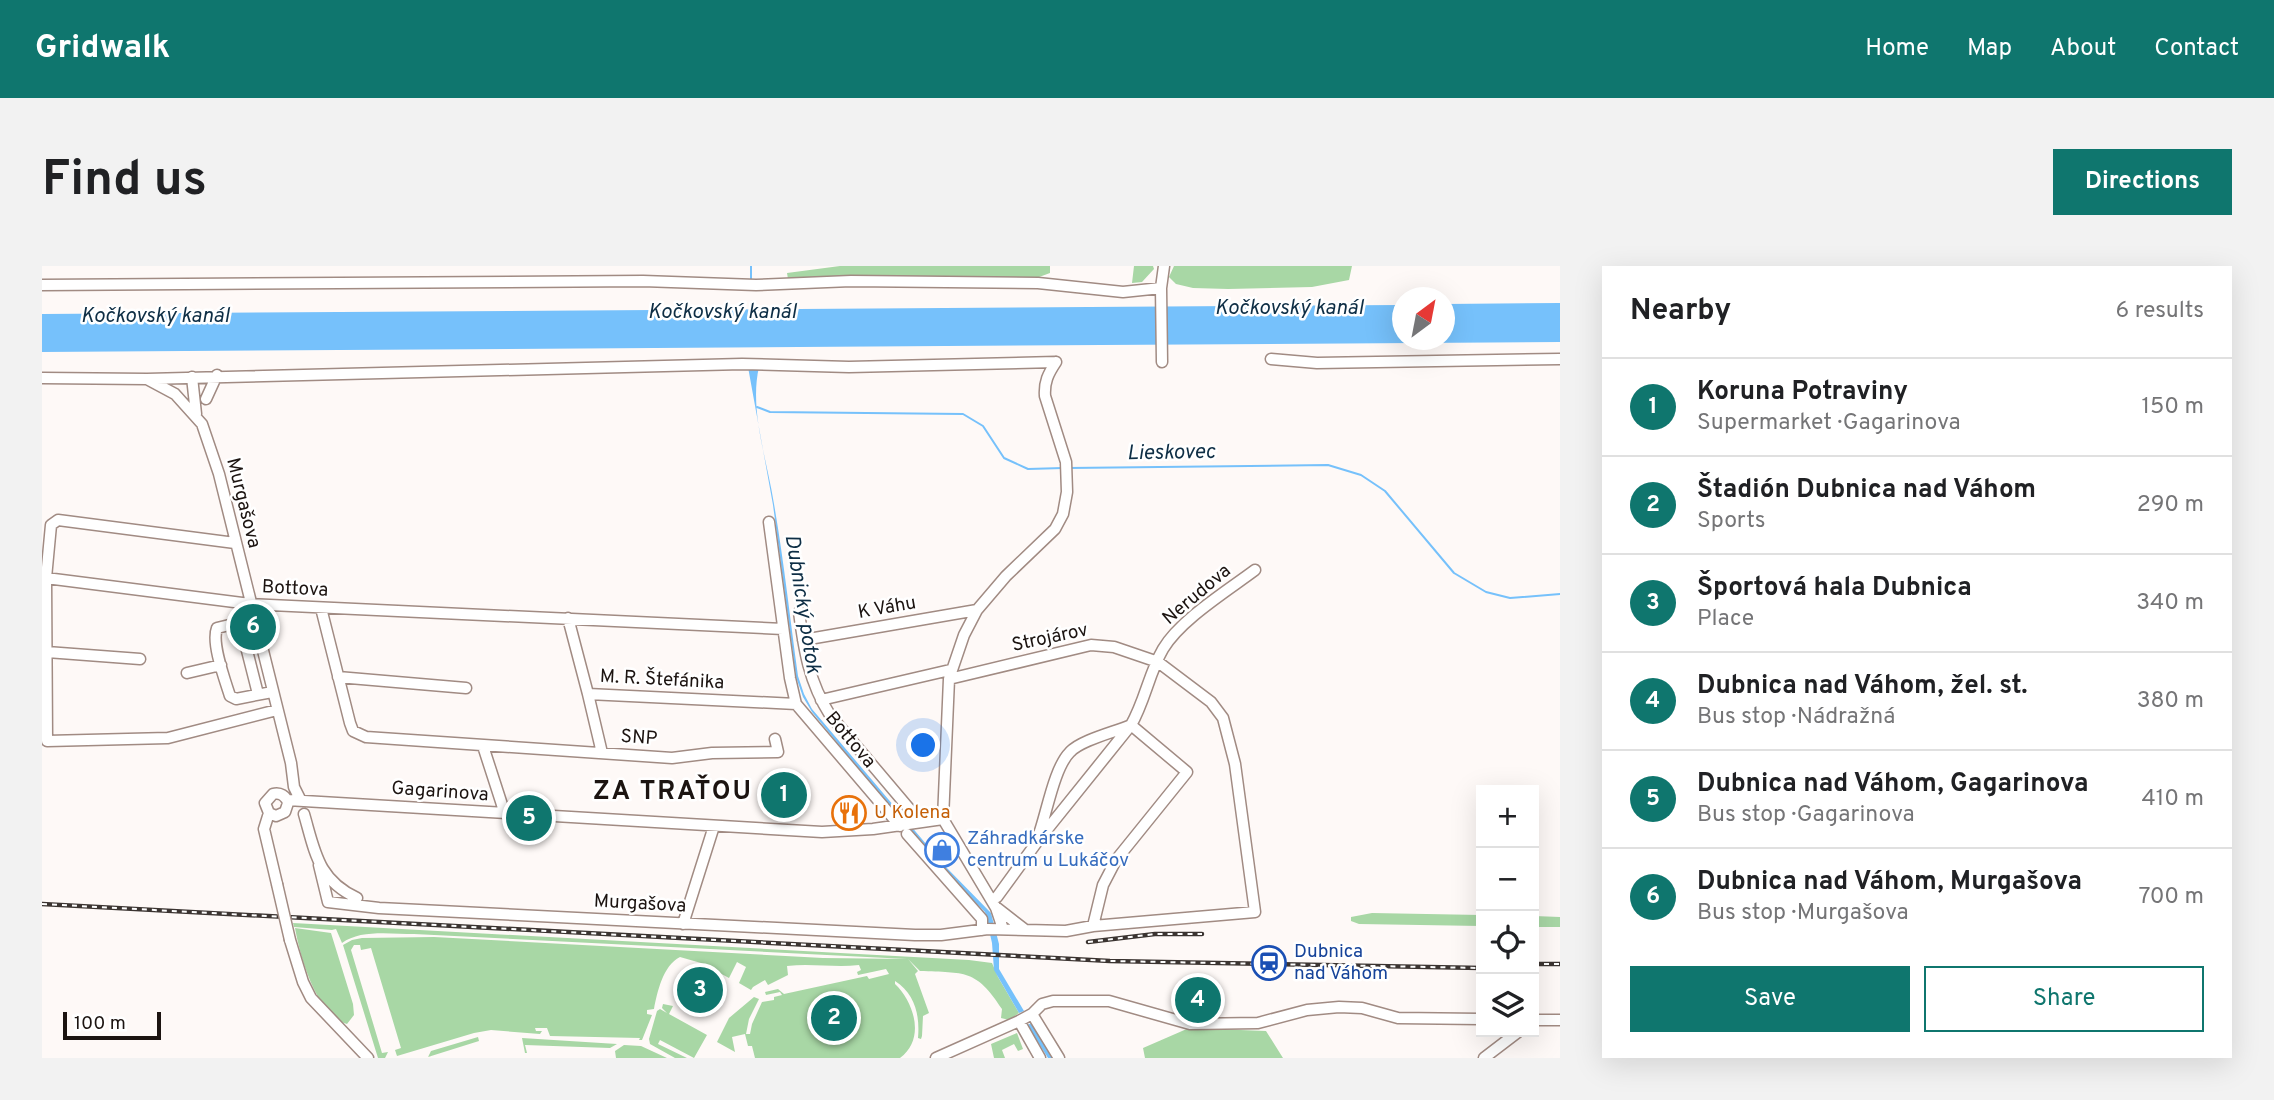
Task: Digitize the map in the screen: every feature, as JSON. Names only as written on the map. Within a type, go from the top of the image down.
[{"type":"street","points":[[1162,362],[1161,288],[1164,266]]},
{"type":"street","points":[[42,285],[643,281],[740,285],[851,281],[1038,283],[1123,292],[1161,288]]},
{"type":"street","points":[[1272,359],[1317,363],[1560,359]]},
{"type":"street","points":[[147,379],[217,375],[742,364],[849,367],[1056,362],[1045,379]]},
{"type":"street","points":[[1025,929],[994,904],[943,819],[950,674],[977,610],[1006,576],[1055,529],[1065,507],[1066,463],[1045,396],[1045,379],[1035,363]]},
{"type":"street","points":[[206,399],[217,375]]},
{"type":"street","points":[[192,377],[197,416]]},
{"type":"street","name":"Murgašova","points":[[42,378],[147,379],[175,394],[204,427],[214,453],[291,763],[294,788],[300,799]]},
{"type":"street","points":[[235,544],[58,520],[51,525],[46,578],[47,741],[168,738],[277,710]]},
{"type":"street","name":"Bottova","points":[[769,522],[790,678],[796,704],[993,929]]},
{"type":"street","name":"Nerudova","points":[[994,904],[1037,842],[1131,725],[1140,709],[1163,648],[1202,608],[1255,570]]},
{"type":"street","name":"Bottova","points":[[46,578],[250,604],[783,629]]},
{"type":"street","name":"SNP","points":[[321,608],[350,723],[353,731],[359,735],[673,758],[712,753],[778,752],[775,739]]},
{"type":"street","name":"K Váhu","points":[[803,640],[977,610]]},
{"type":"street","points":[[799,612],[814,689],[830,715],[912,812],[928,822]]},
{"type":"street","points":[[254,618],[217,628],[215,634],[221,665],[230,696],[236,699],[272,692]]},
{"type":"street","points":[[568,618],[588,694]]},
{"type":"street","points":[[240,623],[258,694]]},
{"type":"street","name":"Strojárov","points":[[821,700],[1091,645],[1114,647],[1157,662],[1211,702],[1223,718],[1235,764],[1255,912],[1093,926]]},
{"type":"street","points":[[47,652],[140,659]]},
{"type":"street","points":[[187,673],[221,665]]},
{"type":"street","points":[[338,677],[466,688]]},
{"type":"street","name":"M. R. Štefánika","points":[[602,753],[588,694],[796,704]]},
{"type":"street","points":[[1093,926],[1103,885],[1116,860],[1187,772],[1131,725]]},
{"type":"street","name":"Nerudova","points":[[1037,842],[1059,769],[1069,752],[1080,744],[1131,725]]},
{"type":"street","points":[[483,746],[505,814]]},
{"type":"street","points":[[285,800],[273,794],[266,800],[265,806],[272,814],[282,814],[285,800],[288,783],[291,763]]},
{"type":"street","points":[[285,800],[294,788]]},
{"type":"street","name":"Gagarinova","points":[[285,800],[300,799],[311,802]]},
{"type":"street","name":"Gagarinova","points":[[285,800],[822,832],[903,828],[915,822],[943,819]]},
{"type":"street","points":[[272,814],[264,830],[290,940],[303,982],[311,998],[368,1058]]},
{"type":"street","name":"Murgašova","points":[[304,814],[328,902],[379,908],[915,935],[993,929],[1066,931],[1093,926]]},
{"type":"street","points":[[683,924],[714,826]]},
{"type":"street","name":"Murgašova","points":[[319,865],[330,881],[356,898]]},
{"type":"street","points":[[993,929],[994,904]]},
{"type":"street","points":[[936,1058],[1025,1018],[1042,1004],[1053,1000],[1109,1001],[1190,1024],[1258,1023],[1307,1010],[1339,1007],[1362,1008],[1398,1018],[1476,1019]]},
{"type":"street","points":[[1025,1018],[1040,1058]]},
{"type":"street","points":[[1025,1018],[1059,1058]]},
{"type":"street","points":[[1539,1020],[1560,1020]]},
{"type":"street","points":[[1484,1058],[1511,1037]]},
{"type":"green space","points":[[840,266],[1050,266],[1050,273],[1031,280],[875,280],[857,275],[847,278],[788,279],[787,273]]},
{"type":"green space","points":[[1134,266],[1153,266],[1154,269],[1142,282],[1132,283]]},
{"type":"green space","points":[[1174,266],[1352,266],[1349,280],[1312,287],[1228,289],[1193,288],[1176,284],[1169,277]]},
{"type":"green space","points":[[1372,913],[1476,915],[1476,926],[1359,924],[1351,921],[1351,917]]},
{"type":"green space","points":[[1539,916],[1560,917],[1560,927],[1539,927]]},
{"type":"green space","points":[[293,923],[969,960],[992,963],[1019,1013],[1009,1020],[1001,1018],[1002,1009],[985,986],[976,980],[959,973],[920,971],[908,959],[918,971],[915,974],[929,1013],[923,1016],[922,1036],[921,1039],[918,1038],[915,1006],[907,992],[895,981],[912,1010],[915,1031],[908,1050],[900,1058],[755,1058],[745,1034],[732,1037],[735,1052],[717,1042],[729,1018],[754,997],[759,999],[749,1019],[746,1034],[750,1034],[762,1002],[782,995],[780,992],[766,995],[765,992],[778,989],[784,994],[867,976],[869,979],[889,974],[886,969],[858,975],[857,972],[861,970],[859,965],[787,966],[788,975],[768,985],[765,980],[751,990],[739,983],[746,967],[737,962],[729,978],[701,963],[680,957],[665,973],[654,1009],[647,1010],[647,1014],[652,1015],[642,1040],[550,1036],[547,1028],[535,1028],[536,1031],[542,1031],[540,1034],[491,1030],[397,1056],[395,1050],[401,1048],[371,948],[361,950],[360,945],[354,945],[351,950],[382,1053],[388,1052],[385,1058],[378,1058],[343,945],[362,938],[434,937],[823,958],[907,959],[386,933],[358,936],[342,943],[336,929],[294,927]]},
{"type":"green space","points":[[295,928],[331,933],[353,1004],[354,1015],[347,1024],[326,1009],[318,997],[305,968]]},
{"type":"green space","points":[[663,1004],[673,1006],[669,1014],[707,1035],[694,1058],[660,1040],[658,1044],[687,1058],[675,1058],[650,1044],[657,1011],[660,1009],[667,1013],[662,1008]]},
{"type":"green space","points":[[1189,1028],[1266,1031],[1283,1058],[1145,1058],[1143,1048]]},
{"type":"green space","points":[[1017,1033],[1023,1049],[1018,1051],[1014,1044],[1002,1050],[1005,1058],[994,1058],[991,1044]]},
{"type":"green space","points":[[478,1037],[479,1041],[428,1057],[431,1051]]},
{"type":"green space","points":[[522,1038],[617,1044],[610,1048],[525,1045],[525,1053]]},
{"type":"green space","points":[[624,1045],[641,1046],[667,1058],[616,1058],[615,1051]]},
{"type":"water","name":"Kočkovský kanál","points":[[1560,303],[1560,342],[1455,343],[1455,304]]},
{"type":"water","name":"Kočkovský kanál","points":[[1392,305],[1392,343],[42,352],[42,314]]},
{"type":"water","points":[[748,367],[759,367],[756,400],[759,430]]},
{"type":"water","points":[[762,445],[778,525],[798,676],[804,694],[812,709],[943,864],[991,913],[999,944],[999,969],[1024,1011],[1019,1013],[994,970],[992,943],[985,912],[942,870],[812,712],[803,697],[796,677],[773,505]]},
{"type":"water","points":[[1032,1023],[1053,1058],[1048,1058],[1027,1025]]},
{"type":"waterway","name":"Dubnický potok","points":[[751,266],[751,281]]},
{"type":"waterway","name":"Lieskovec","points":[[757,407],[770,412],[963,414],[983,426],[1004,458],[1028,469],[1063,468]]},
{"type":"waterway","name":"Lieskovec","points":[[1069,468],[1328,465],[1361,475],[1385,491],[1454,573],[1486,592],[1510,598],[1560,594]]},
{"type":"railway","points":[[42,904],[1110,961],[1476,968]]},
{"type":"railway","points":[[1088,942],[1155,934],[1202,934]]},
{"type":"railway","points":[[1539,964],[1560,964]]},
{"type":"place","name":"Dubnica nad Váhom, Murgašova","points":[[253,627]]},
{"type":"place","name":"Koruna Potraviny","points":[[784,795]]},
{"type":"place","name":"U Kolena","points":[[849,813]]},
{"type":"place","name":"Dubnica nad Váhom, Gagarinova","points":[[529,818]]},
{"type":"place","name":"Záhradkárske centrum u Lukáčov","points":[[942,850]]},
{"type":"place","name":"Dubnica nad Váhom","points":[[1269,963]]},
{"type":"place","name":"Športová hala Dubnica","points":[[700,990]]},
{"type":"place","name":"Dubnica nad Váhom, žel. st.","points":[[1198,1000]]},
{"type":"place","name":"Štadión Dubnica nad Váhom","points":[[834,1018]]},
{"type":"district","name":"ZA TRAŤOU","points":[[673,792]]}]
